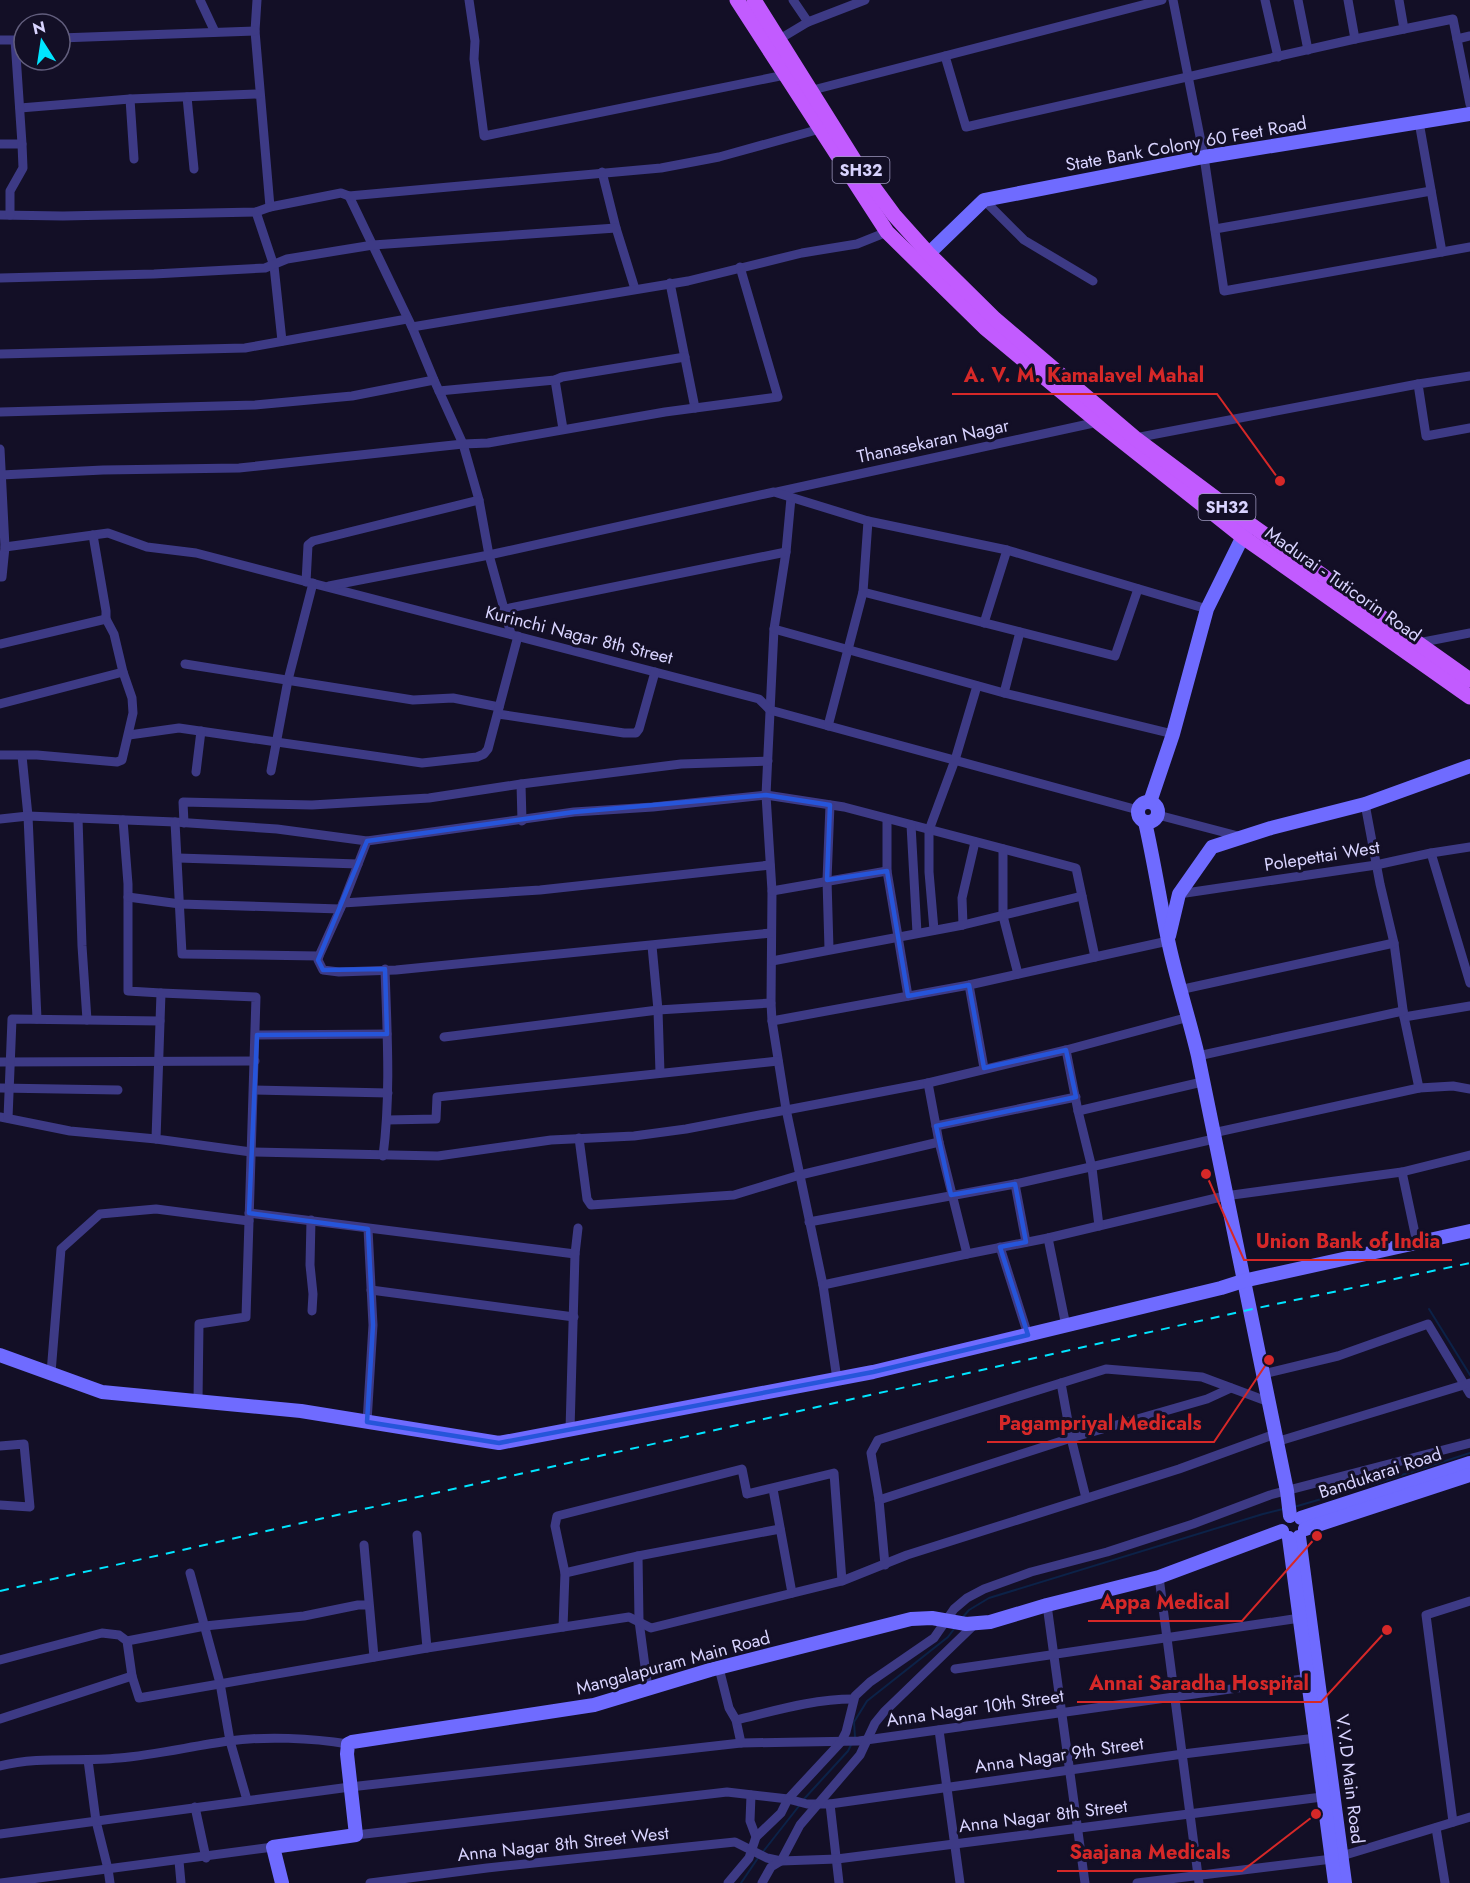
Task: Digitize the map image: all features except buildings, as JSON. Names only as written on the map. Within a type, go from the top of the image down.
[{"type":"main road","name":"Madurai - Tuticorin Road","points":[[737,0],[887,232],[924,258],[1246,531],[1418,643],[1470,680]]},
{"type":"main road","name":"Madurai - Tuticorin Road","points":[[754,0],[858,166],[924,258],[985,328],[1098,422],[1470,697]]},
{"type":"street","points":[[200,0],[215,32]]},
{"type":"street","points":[[257,0],[255,31],[270,207]]},
{"type":"street","points":[[469,0],[484,136],[785,75]]},
{"type":"street","points":[[793,0],[808,22]]},
{"type":"street","points":[[778,40],[808,22],[853,2],[865,0]]},
{"type":"street","points":[[810,91],[1162,0]]},
{"type":"street","points":[[1173,0],[1204,157],[1224,291],[1470,247]]},
{"type":"street","points":[[1265,0],[1278,57]]},
{"type":"street","points":[[1298,0],[1308,50]]},
{"type":"street","points":[[1348,0],[1355,39]]},
{"type":"street","points":[[1400,0],[1404,29]]},
{"type":"street","points":[[945,56],[966,128],[1355,39],[1453,19],[1470,104]]},
{"type":"street","points":[[72,38],[255,31]]},
{"type":"street","points":[[1457,39],[1470,36]]},
{"type":"street","points":[[20,72],[23,168],[10,191],[5,215],[256,212],[270,207],[341,193],[350,196],[661,168],[719,157],[820,129]]},
{"type":"street","points":[[20,108],[130,99],[259,94]]},
{"type":"street","points":[[187,97],[194,169]]},
{"type":"street","points":[[130,99],[134,159]]},
{"type":"street","name":"State Bank Colony 60 Feet Road","points":[[984,200],[1204,157],[1470,114]]},
{"type":"street","points":[[1419,122],[1442,252]]},
{"type":"street","points":[[0,144],[22,144]]},
{"type":"street","points":[[602,172],[616,228],[635,288]]},
{"type":"street","points":[[1215,229],[1431,191]]},
{"type":"street","points":[[129,735],[179,728],[422,763],[477,757],[488,749],[515,635],[489,555],[479,500],[463,444],[410,323],[350,196]]},
{"type":"street","points":[[924,258],[984,200],[1024,240],[1093,281]]},
{"type":"street","points":[[256,212],[274,266],[282,341]]},
{"type":"street","points":[[0,278],[265,268],[287,260],[373,245],[616,228]]},
{"type":"street","points":[[0,354],[245,348],[670,284],[802,253],[857,244],[887,232]]},
{"type":"street","points":[[1,475],[103,470],[240,468],[488,443],[695,408],[778,397],[740,267]]},
{"type":"street","points":[[670,284],[695,408]]},
{"type":"street","points":[[439,391],[555,380],[685,357]]},
{"type":"street","points":[[1135,438],[1470,376]]},
{"type":"street","points":[[0,412],[255,405],[352,396],[434,380]]},
{"type":"street","points":[[555,380],[563,429]]},
{"type":"street","points":[[1418,384],[1426,436],[1470,428]]},
{"type":"street","name":"Thanasekaran Nagar","points":[[327,587],[489,555],[1098,422]]},
{"type":"street","points":[[0,449],[5,547],[0,577]]},
{"type":"street","points":[[774,492],[868,522],[1007,550],[1207,609]]},
{"type":"street","points":[[791,498],[786,552],[774,629],[766,795],[772,891],[771,1003],[786,1109],[823,1285],[837,1379]]},
{"type":"street","points":[[271,771],[310,582],[308,545],[313,541],[479,500]]},
{"type":"street","points":[[828,726],[863,592],[868,522]]},
{"type":"street","points":[[1150,802],[1173,734],[1207,609],[1246,531]]},
{"type":"street","name":"Kurinchi Nagar 8th Street","points":[[5,547],[108,533],[147,547],[196,553],[759,699],[770,710],[1138,810]]},
{"type":"street","points":[[0,755],[117,762],[122,760],[133,713],[132,698],[114,634],[106,619],[93,535]]},
{"type":"street","points":[[984,623],[1007,550]]},
{"type":"street","points":[[505,609],[786,552]]},
{"type":"street","points":[[863,592],[1115,656],[1138,589]]},
{"type":"street","points":[[0,644],[106,619]]},
{"type":"street","points":[[774,629],[977,686],[1173,734]]},
{"type":"street","points":[[1004,693],[1020,632]]},
{"type":"street","points":[[1418,643],[1470,633]]},
{"type":"street","points":[[185,664],[413,700],[453,698],[498,711],[624,733],[636,733],[639,729],[655,672]]},
{"type":"street","points":[[0,704],[123,672]]},
{"type":"street","points":[[934,930],[929,872],[929,830],[955,760],[977,686]]},
{"type":"street","points":[[196,772],[201,731]]},
{"type":"street","points":[[22,756],[28,816],[37,1019]]},
{"type":"street","points":[[319,956],[182,954],[178,858],[183,802],[312,805],[429,798],[681,764],[768,761]]},
{"type":"street","points":[[1168,940],[1179,894],[1212,847],[1365,804],[1470,766]]},
{"type":"street","points":[[521,784],[522,821]]},
{"type":"street","points":[[0,819],[28,816],[180,823],[277,829],[367,841],[574,812],[652,807],[766,795],[830,805],[1076,868],[1095,957]]},
{"type":"street","points":[[1150,802],[1156,807],[1158,815],[1153,821],[1145,822],[1139,818],[1138,810],[1142,803],[1150,802]]},
{"type":"street","points":[[1365,804],[1394,943],[1403,1014],[1419,1088]]},
{"type":"street","points":[[829,949],[827,880],[830,805]]},
{"type":"street","points":[[1158,815],[1243,837]]},
{"type":"street","points":[[78,818],[87,1020]]},
{"type":"street","points":[[887,819],[886,871],[908,996]]},
{"type":"street","points":[[123,820],[128,897],[128,991],[256,997],[246,1317],[199,1324],[198,1401]]},
{"type":"street","points":[[1145,822],[1179,990],[1189,1017],[1198,1056],[1292,1519]]},
{"type":"street","points":[[910,825],[917,933]]},
{"type":"street","points":[[367,841],[342,906],[319,956],[318,960],[323,970],[356,972],[652,946],[771,933]]},
{"type":"street","points":[[963,925],[962,898],[975,842]]},
{"type":"street","name":"Polepettai West","points":[[1179,894],[1376,865],[1470,847]]},
{"type":"street","points":[[1003,849],[1003,916],[1018,974]]},
{"type":"street","points":[[1431,853],[1470,983]]},
{"type":"street","points":[[178,858],[358,864]]},
{"type":"street","points":[[128,897],[180,904],[342,906],[540,890],[771,865]]},
{"type":"street","points":[[772,891],[886,871]]},
{"type":"street","points":[[772,961],[963,925],[1082,896]]},
{"type":"street","points":[[772,1021],[969,985],[1168,940]]},
{"type":"street","points":[[1179,990],[1394,943]]},
{"type":"street","points":[[652,946],[658,1010],[660,1073]]},
{"type":"street","points":[[382,1156],[388,1093],[386,969]]},
{"type":"street","points":[[969,985],[984,1068]]},
{"type":"street","points":[[156,1138],[161,993]]},
{"type":"street","points":[[444,1037],[658,1010],[771,1003]]},
{"type":"street","points":[[1198,1056],[1403,1014],[1470,1006]]},
{"type":"street","points":[[0,1017],[160,1021]]},
{"type":"street","points":[[12,1019],[10,1062],[4,1088],[4,1118],[70,1131],[156,1138],[251,1152],[438,1156],[579,1138],[634,1136],[686,1129],[928,1083],[1066,1050],[1189,1017]]},
{"type":"street","points":[[256,1035],[387,1034]]},
{"type":"street","points":[[1066,1050],[1092,1168],[1099,1226]]},
{"type":"street","points":[[0,1062],[255,1061]]},
{"type":"street","points":[[387,1120],[436,1119],[437,1097],[778,1061]]},
{"type":"street","points":[[1078,1112],[1202,1082]]},
{"type":"street","points":[[928,1083],[951,1195],[967,1254]]},
{"type":"street","points":[[809,1222],[1092,1168],[1213,1136],[1419,1088],[1453,1086],[1470,1089]]},
{"type":"street","points":[[4,1088],[118,1090]]},
{"type":"street","points":[[254,1090],[388,1093]]},
{"type":"street","points":[[936,1126],[1076,1097]]},
{"type":"street","points":[[579,1138],[587,1199],[591,1205],[734,1195],[800,1175],[939,1142]]},
{"type":"street","points":[[823,1285],[1048,1238],[1225,1196],[1402,1172],[1470,1155]]},
{"type":"street","points":[[1402,1172],[1418,1243]]},
{"type":"street","points":[[1015,1184],[1026,1242]]},
{"type":"street","points":[[51,1374],[61,1248],[100,1214],[156,1209],[311,1220],[575,1254]]},
{"type":"street","points":[[311,1220],[312,1311]]},
{"type":"street","points":[[570,1430],[575,1254],[578,1228]]},
{"type":"street","points":[[367,1422],[373,1325],[368,1229]]},
{"type":"street","points":[[0,1355],[102,1392],[302,1411],[499,1443],[873,1372],[1243,1281],[1470,1231]]},
{"type":"street","points":[[1048,1238],[1066,1326]]},
{"type":"street","points":[[1000,1247],[1028,1335]]},
{"type":"street","points":[[371,1290],[574,1317]]},
{"type":"street","points":[[128,1641],[132,1676],[139,1698],[427,1648],[629,1617],[651,1628],[842,1581],[907,1555],[1276,1438],[1469,1386],[1428,1324],[1338,1356],[1263,1374]]},
{"type":"street","points":[[885,1565],[879,1500],[871,1453],[878,1440],[1095,1371],[1119,1369],[1202,1377],[1269,1402]]},
{"type":"street","points":[[1061,1383],[1071,1438],[1086,1498]]},
{"type":"street","points":[[879,1500],[1071,1438],[1207,1399],[1231,1388]]},
{"type":"street","points":[[1292,1519],[1470,1443]]},
{"type":"street","points":[[0,1446],[24,1444],[30,1507],[0,1505]]},
{"type":"street","name":"Bandukarai Road","points":[[1292,1519],[1470,1462]]},
{"type":"street","points":[[563,1627],[565,1573],[555,1526],[557,1516],[742,1469],[747,1494],[834,1473],[842,1581]]},
{"type":"street","name":"Bandukarai Road","points":[[1292,1519],[1470,1475]]},
{"type":"street","points":[[773,1489],[792,1593]]},
{"type":"street","points":[[960,1622],[954,1609],[967,1598],[984,1589],[1031,1572],[1107,1552],[1193,1524],[1270,1495],[1292,1519]]},
{"type":"street","name":"Mangalapuram Main Road","points":[[348,1744],[594,1705],[719,1668],[910,1619],[932,1618],[960,1622],[990,1622],[1159,1577],[1292,1519]]},
{"type":"street","name":"V.V.D Main Road","points":[[1292,1519],[1300,1618],[1322,1797],[1336,1857],[1345,1883]]},
{"type":"street","name":"V.V.D Main Road","points":[[1292,1519],[1336,1857],[1335,1883]]},
{"type":"street","points":[[565,1573],[638,1556],[780,1529]]},
{"type":"street","points":[[417,1536],[427,1648]]},
{"type":"street","points":[[364,1545],[374,1657]]},
{"type":"street","points":[[638,1556],[639,1621],[648,1689]]},
{"type":"street","points":[[190,1573],[220,1683],[230,1741],[248,1800]]},
{"type":"street","points":[[1159,1577],[1199,1879]]},
{"type":"street","points":[[1453,1822],[1426,1615],[1470,1601]]},
{"type":"street","points":[[0,1660],[102,1633],[119,1635],[128,1641],[205,1626],[304,1616],[368,1605]]},
{"type":"street","points":[[1047,1605],[1085,1883]]},
{"type":"street","points":[[955,1669],[1300,1618]]},
{"type":"street","points":[[756,1837],[781,1813],[828,1757],[845,1741],[853,1699],[870,1682],[960,1622]]},
{"type":"street","points":[[762,1883],[771,1867],[781,1861],[800,1825],[860,1755],[863,1741],[875,1723],[960,1622]]},
{"type":"street","points":[[719,1668],[741,1743]]},
{"type":"street","points":[[0,1719],[132,1676]]},
{"type":"street","name":"Anna Nagar 10th Street","points":[[0,1834],[350,1787],[741,1743],[863,1741],[1309,1678]]},
{"type":"street","points":[[736,1720],[835,1699],[853,1699]]},
{"type":"street","points":[[939,1730],[960,1883]]},
{"type":"street","name":"Anna Nagar 9th Street","points":[[356,1835],[727,1792],[807,1804],[830,1804],[1183,1754],[1316,1738]]},
{"type":"street","points":[[0,1766],[21,1761],[141,1756],[230,1741],[301,1739],[348,1744],[346,1754],[356,1835],[206,1858],[1,1883]]},
{"type":"street","points":[[88,1760],[96,1821],[110,1883]]},
{"type":"street","points":[[728,1883],[755,1850],[756,1837],[750,1821],[751,1795]]},
{"type":"street","name":"Anna Nagar 8th Street","points":[[755,1850],[767,1858],[781,1861],[837,1859],[1322,1797]]},
{"type":"street","points":[[830,1804],[839,1883]]},
{"type":"street","points":[[195,1807],[206,1858]]},
{"type":"street","points":[[1137,1883],[1199,1879],[1336,1857],[1470,1817]]},
{"type":"street","points":[[1436,1828],[1445,1883]]},
{"type":"street","name":"Anna Nagar 8th Street West","points":[[370,1883],[735,1842],[755,1850]]},
{"type":"street","points":[[273,1847],[282,1883]]},
{"type":"street","points":[[179,1861],[181,1883]]},
{"type":"highlighted area","points":[[766,795],[830,805],[827,880],[887,871],[908,996],[969,985],[984,1068],[1066,1050],[1076,1097],[936,1126],[951,1195],[1015,1184],[1026,1242],[1000,1247],[1028,1335],[873,1372],[499,1443],[367,1422],[373,1325],[368,1229],[249,1213],[257,1035],[387,1034],[385,969],[323,970],[318,960],[367,841],[574,812]]},
{"type":"waterway","points":[[1429,1309],[1470,1375]]},
{"type":"waterway","points":[[1294,1507],[1470,1453]]},
{"type":"waterway","points":[[963,1617],[969,1610],[989,1598],[1283,1509]]},
{"type":"waterway","points":[[855,1737],[854,1722],[867,1701],[948,1637],[954,1629]]},
{"type":"waterway","points":[[804,1799],[851,1745]]},
{"type":"waterway","points":[[762,1853],[799,1806]]},
{"type":"waterway","points":[[741,1883],[758,1858]]},
{"type":"railway","points":[[0,1591],[1248,1310],[1470,1263]]},
{"type":"place","name":"A. V. M. Kamalavel Mahal","points":[[1280,481]]},
{"type":"place","name":"Union Bank of India","points":[[1206,1174]]},
{"type":"place","name":"Pagampriyal Medicals","points":[[1269,1360]]},
{"type":"place","name":"Appa Medical","points":[[1317,1536]]},
{"type":"place","name":"Annai Saradha Hospital","points":[[1387,1630]]},
{"type":"place","name":"Saajana Medicals","points":[[1316,1814]]}]
